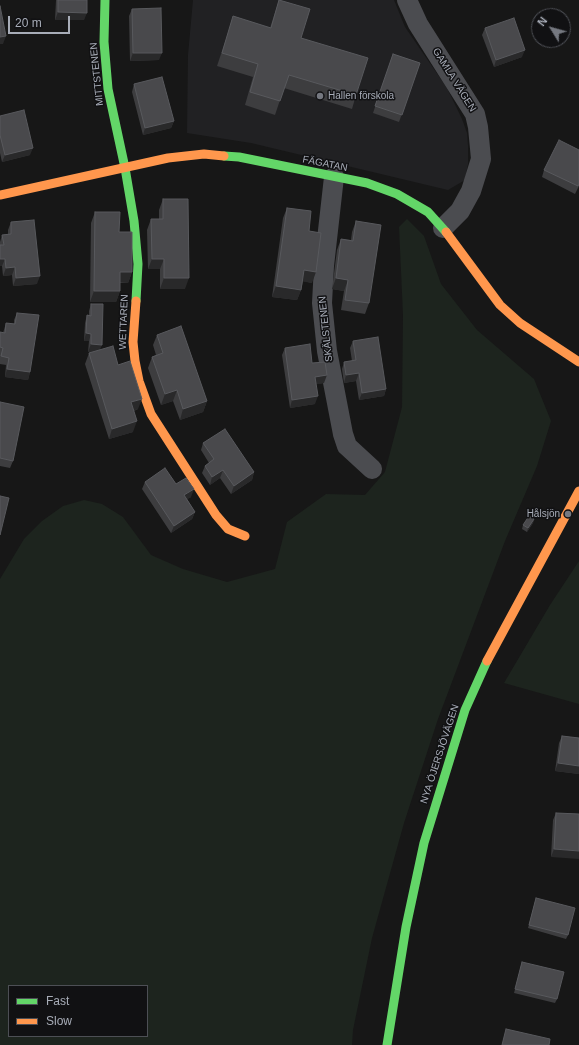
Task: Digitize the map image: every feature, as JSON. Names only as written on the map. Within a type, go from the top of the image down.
[{"type":"street","name":"MITTSTENEN","points":[[105,0],[104,42],[108,89],[125,168]]},
{"type":"street","name":"GAMLA VÄGEN","points":[[407,0],[418,24],[475,114],[478,126],[481,158],[471,191],[460,211],[443,228]]},
{"type":"street","name":"FÄGATAN","points":[[0,195],[168,158],[204,154],[239,158],[367,183],[397,194],[428,212],[443,228],[500,305],[520,323],[579,362]]},
{"type":"street","name":"WETTAREN","points":[[125,168],[134,221],[138,264],[133,342],[140,381],[151,414],[172,449],[216,515],[228,529],[245,536]]},
{"type":"street","name":"SKÄLSTENEN","points":[[334,177],[324,266],[322,303],[327,351],[343,434],[347,446],[372,469]]},
{"type":"street","name":"NYA ÖJERSJÖVÄGEN","points":[[387,1045],[406,928],[424,843],[465,710],[496,642],[579,491]]},
{"type":"shaded area","name":"Hallen förskola","points":[[193,0],[394,0],[405,27],[447,88],[462,119],[467,133],[468,145],[468,164],[465,180],[448,190],[251,143],[187,133],[188,55]]},
{"type":"shaded area","points":[[407,219],[424,236],[441,284],[477,330],[534,379],[551,421],[537,466],[505,541],[438,719],[404,823],[372,938],[353,1030],[352,1045],[0,1045],[0,579],[24,539],[42,521],[63,506],[84,500],[102,504],[123,517],[151,555],[183,569],[227,582],[275,569],[287,522],[326,494],[365,495],[385,472],[402,407],[403,315],[399,227]]},
{"type":"shaded area","points":[[579,561],[579,704],[504,683],[550,605]]},
{"type":"building","points":[[58,0],[87,0],[87,13],[58,12]]},
{"type":"building","points":[[279,0],[310,9],[301,38],[368,58],[356,95],[289,75],[280,101],[250,92],[258,64],[222,53],[233,16],[271,28]]},
{"type":"building","points":[[0,6],[6,36],[0,37]]},
{"type":"building","points":[[161,8],[162,53],[133,53],[132,9]]},
{"type":"building","points":[[514,18],[525,50],[496,60],[485,28]]},
{"type":"building","points":[[393,54],[420,63],[402,115],[375,106]]},
{"type":"building","points":[[162,77],[174,121],[145,128],[134,84]]},
{"type":"building","points":[[24,110],[33,148],[5,155],[0,135],[0,116]]},
{"type":"building","points":[[559,140],[579,150],[578,186],[544,170]]},
{"type":"building","points":[[163,199],[188,199],[189,278],[164,278],[164,259],[152,259],[151,219],[163,219]]},
{"type":"building","points":[[287,208],[311,211],[309,231],[321,233],[316,272],[304,270],[301,290],[276,286]]},
{"type":"building","points":[[95,212],[120,212],[119,232],[132,232],[132,272],[120,272],[120,291],[94,291]]},
{"type":"building","points":[[34,220],[40,276],[16,278],[15,267],[6,268],[5,259],[0,259],[0,245],[4,245],[2,235],[11,234],[11,222]]},
{"type":"building","points":[[356,221],[381,225],[369,303],[345,300],[348,280],[336,278],[341,239],[353,241]]},
{"type":"building","points":[[91,304],[103,304],[102,345],[91,344],[91,334],[86,333],[87,315],[91,316]]},
{"type":"building","points":[[17,313],[39,315],[30,372],[7,369],[9,358],[1,356],[3,348],[0,347],[0,332],[5,333],[6,323],[15,324]]},
{"type":"building","points":[[181,326],[207,401],[183,409],[177,390],[165,394],[152,357],[163,353],[157,335]]},
{"type":"building","points":[[378,337],[386,389],[362,393],[359,373],[346,375],[344,362],[356,360],[353,341]]},
{"type":"building","points":[[310,344],[312,363],[325,362],[327,375],[315,377],[318,396],[292,400],[285,348]]},
{"type":"building","points":[[113,346],[118,365],[130,361],[142,399],[131,402],[137,421],[112,429],[89,353]]},
{"type":"building","points":[[0,402],[24,407],[13,461],[0,458]]},
{"type":"building","points":[[225,429],[254,472],[234,486],[223,470],[212,477],[205,466],[214,459],[203,443]]},
{"type":"building","points":[[165,468],[176,484],[186,478],[194,489],[184,495],[195,512],[174,526],[145,482]]},
{"type":"building","points":[[0,496],[9,498],[0,535]]},
{"type":"building","points":[[529,516],[534,519],[528,528],[523,525]]},
{"type":"building","points":[[562,736],[579,738],[579,766],[558,763]]},
{"type":"building","points":[[556,813],[579,814],[579,851],[554,849]]},
{"type":"building","points":[[536,898],[575,908],[568,935],[529,925]]},
{"type":"building","points":[[522,962],[564,972],[557,999],[515,989]]},
{"type":"building","points":[[506,1029],[550,1039],[549,1045],[502,1045]]},
{"type":"traffic: fast","points":[[105,0],[104,42],[108,89],[125,168],[134,221],[138,264],[136,301]]},
{"type":"traffic: fast","points":[[224,156],[239,157],[367,183],[397,194],[428,212],[446,232]]},
{"type":"traffic: fast","points":[[387,1045],[406,927],[424,843],[465,710],[487,661]]},
{"type":"traffic: slow","points":[[0,195],[168,158],[204,154],[224,156]]},
{"type":"traffic: slow","points":[[446,232],[500,305],[520,323],[579,362]]},
{"type":"traffic: slow","points":[[136,301],[133,342],[135,361],[139,381],[151,414],[216,515],[228,529],[245,536]]},
{"type":"traffic: slow","points":[[487,661],[579,491]]},
{"type":"place","name":"Hallen förskola","points":[[320,96]]},
{"type":"place","name":"Hålsjön","points":[[568,514]]}]
